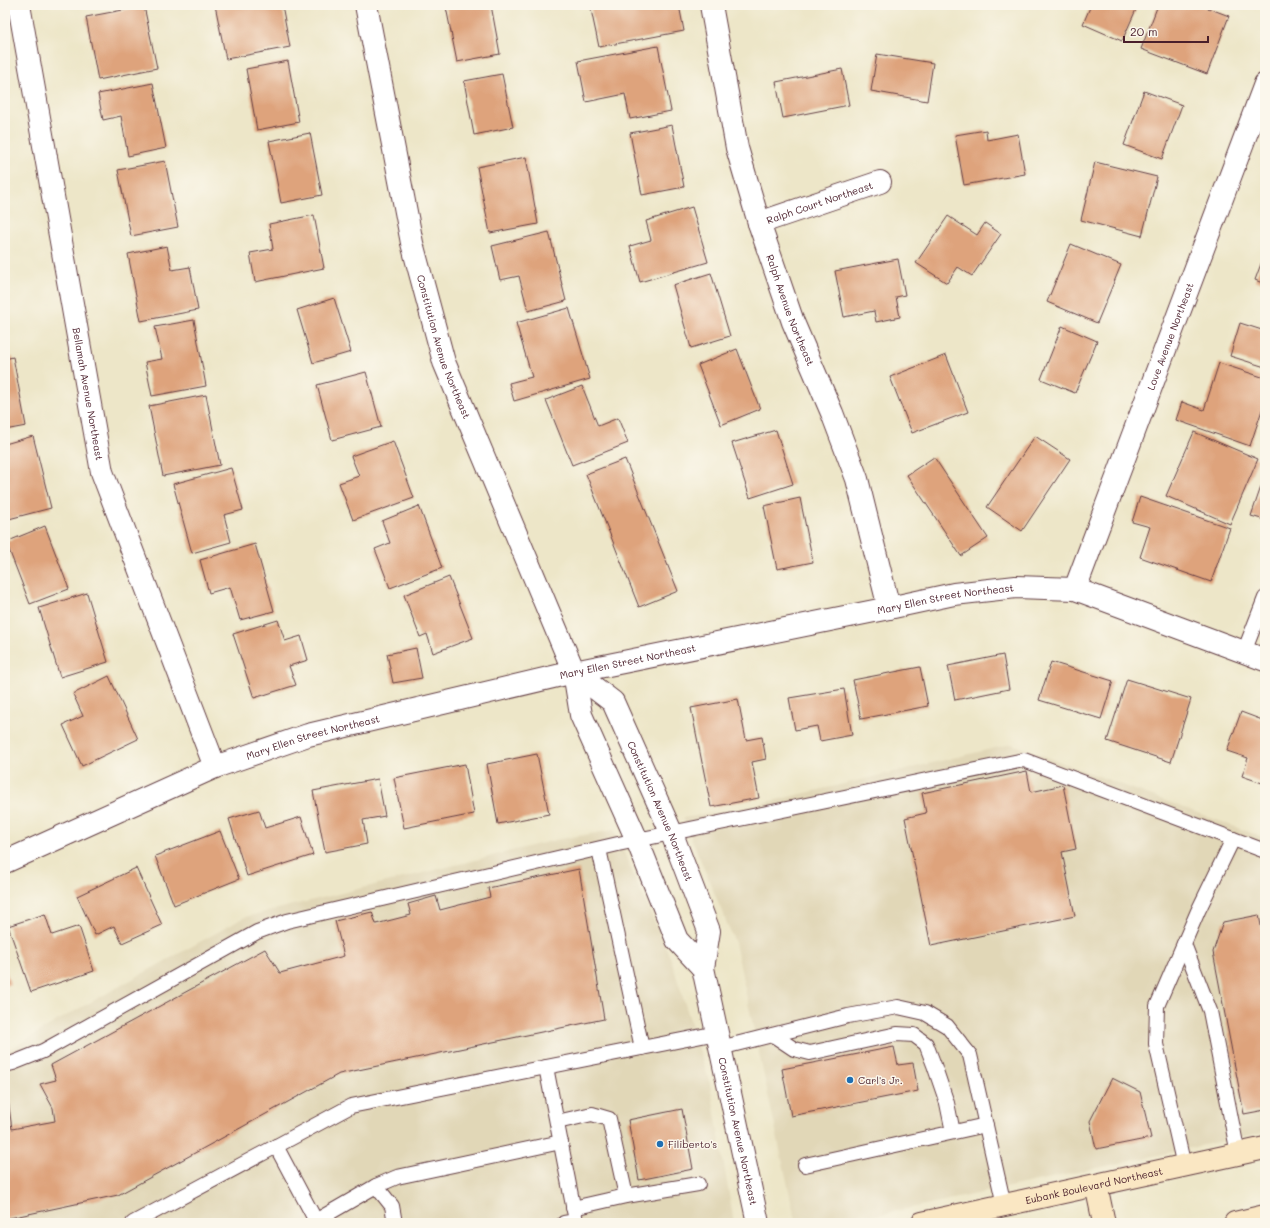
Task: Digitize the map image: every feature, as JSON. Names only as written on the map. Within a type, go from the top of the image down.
[{"type":"main road","name":"Eubank Boulevard Northeast","points":[[922,1223],[1265,1148]]},
{"type":"main road","points":[[1096,1185],[1104,1223]]},
{"type":"main road","points":[[1235,1223],[1265,1216]]},
{"type":"street","name":"Bellamah Avenue Northeast","points":[[19,5],[102,472],[215,767]]},
{"type":"street","name":"Constitution Avenue Northeast","points":[[366,5],[412,244],[444,362],[574,672],[581,715],[637,840],[677,940],[703,968]]},
{"type":"street","name":"Ralph Avenue Northeast","points":[[712,5],[737,148],[759,223],[793,322],[832,413],[857,479],[889,608]]},
{"type":"street","name":"Love Avenue Northeast","points":[[1075,589],[1265,84]]},
{"type":"street","name":"Ralph Court Northeast","points":[[759,223],[880,182]]},
{"type":"street","name":"Mary Ellen Street Northeast","points":[[5,862],[215,767],[308,735],[574,672],[954,594],[1016,587],[1075,589],[1265,660]]},
{"type":"street","name":"Constitution Avenue Northeast","points":[[574,672],[613,702],[672,834],[709,931],[703,968],[758,1223]]},
{"type":"lane","points":[[1244,652],[1265,598]]},
{"type":"lane","points":[[5,1065],[43,1051],[257,932],[287,922],[637,840],[672,834],[1024,760],[1265,851]]},
{"type":"lane","points":[[1184,1166],[1156,1044],[1157,1006],[1198,911],[1233,839]]},
{"type":"lane","points":[[600,849],[642,1048]]},
{"type":"lane","points":[[1184,944],[1210,1011],[1238,1154]]},
{"type":"lane","points":[[133,1223],[351,1106],[642,1048],[773,1035],[848,1016],[898,1007],[925,1013],[947,1026],[970,1055],[1004,1205]]},
{"type":"lane","points":[[773,1035],[794,1049],[810,1053],[897,1034],[914,1035],[926,1044],[947,1103],[953,1132]]},
{"type":"lane","points":[[546,1067],[576,1221],[564,1223]]},
{"type":"lane","points":[[557,1122],[592,1114],[609,1119],[626,1196]]},
{"type":"lane","points":[[805,1165],[986,1125]]},
{"type":"lane","points":[[276,1146],[315,1222],[376,1186],[398,1177],[560,1142]]},
{"type":"lane","points":[[573,1208],[626,1196],[698,1184]]},
{"type":"lane","points":[[376,1186],[392,1206],[395,1223]]},
{"type":"shaded area","points":[[1012,744],[1265,838],[1265,1132],[841,1223],[796,1223],[735,943],[683,818],[734,810]]},
{"type":"shaded area","points":[[614,830],[671,959],[710,1084],[734,1223],[5,1223],[5,1050],[11,1049],[55,1022],[245,917],[560,839]]},
{"type":"building","points":[[215,5],[282,5],[290,47],[226,59]]},
{"type":"building","points":[[456,5],[491,5],[500,54],[457,62],[446,7]]},
{"type":"building","points":[[590,5],[679,5],[684,31],[599,47]]},
{"type":"building","points":[[1091,5],[1138,5],[1122,41],[1083,24]]},
{"type":"building","points":[[1158,5],[1200,5],[1229,16],[1207,74],[1141,49]]},
{"type":"building","points":[[144,6],[157,68],[98,80],[86,17]]},
{"type":"building","points":[[658,46],[671,111],[630,119],[625,94],[586,102],[578,61]]},
{"type":"building","points":[[877,54],[933,63],[927,101],[871,91]]},
{"type":"building","points":[[288,61],[299,122],[257,130],[246,69]]},
{"type":"building","points":[[842,69],[849,105],[783,118],[776,82]]},
{"type":"building","points":[[502,74],[513,127],[474,135],[464,81]]},
{"type":"building","points":[[153,83],[166,148],[128,156],[121,116],[103,120],[98,94]]},
{"type":"building","points":[[1144,91],[1182,105],[1162,159],[1124,145]]},
{"type":"building","points":[[672,125],[684,187],[642,195],[630,133]]},
{"type":"building","points":[[986,130],[987,140],[1018,134],[1025,174],[964,185],[955,135]]},
{"type":"building","points":[[310,133],[322,195],[281,203],[269,141]]},
{"type":"building","points":[[526,157],[538,224],[490,233],[477,167]]},
{"type":"building","points":[[165,161],[178,227],[131,236],[118,170]]},
{"type":"building","points":[[1095,162],[1157,177],[1142,236],[1081,220]]},
{"type":"building","points":[[692,207],[708,262],[640,282],[630,246],[651,240],[646,221]]},
{"type":"building","points":[[314,215],[324,268],[255,282],[250,253],[273,249],[269,224]]},
{"type":"building","points":[[948,216],[977,235],[985,223],[1001,234],[972,276],[958,267],[947,283],[916,263]]},
{"type":"building","points":[[549,232],[566,301],[528,311],[519,276],[500,280],[492,246]]},
{"type":"building","points":[[1071,244],[1121,265],[1097,323],[1047,302]]},
{"type":"building","points":[[167,246],[172,270],[190,267],[198,310],[141,321],[128,254]]},
{"type":"building","points":[[1265,253],[1265,284],[1255,280]]},
{"type":"building","points":[[898,259],[905,295],[896,297],[900,317],[876,322],[874,311],[844,317],[835,271]]},
{"type":"building","points":[[711,273],[730,336],[691,348],[673,285]]},
{"type":"building","points":[[334,298],[351,352],[313,363],[297,310]]},
{"type":"building","points":[[569,308],[590,379],[514,401],[509,383],[532,377],[516,323]]},
{"type":"building","points":[[194,320],[206,386],[152,396],[145,362],[162,359],[155,327]]},
{"type":"building","points":[[1240,323],[1265,331],[1265,367],[1230,356]]},
{"type":"building","points":[[1062,326],[1097,341],[1075,393],[1041,379]]},
{"type":"building","points":[[737,349],[760,409],[721,425],[698,365]]},
{"type":"building","points":[[946,355],[968,412],[912,433],[890,377]]},
{"type":"building","points":[[13,357],[26,426],[5,430],[5,359]]},
{"type":"building","points":[[1219,363],[1265,378],[1265,401],[1250,446],[1176,420],[1182,402],[1204,410]]},
{"type":"building","points":[[366,372],[381,427],[332,440],[317,385]]},
{"type":"building","points":[[582,386],[598,426],[618,418],[628,443],[572,465],[546,400]]},
{"type":"building","points":[[206,395],[220,465],[163,476],[149,406]]},
{"type":"building","points":[[776,430],[793,484],[750,498],[732,443]]},
{"type":"building","points":[[1194,432],[1258,459],[1230,524],[1166,496]]},
{"type":"building","points":[[33,436],[51,508],[5,520],[5,444]]},
{"type":"building","points":[[1035,436],[1070,459],[1022,531],[987,507]]},
{"type":"building","points":[[393,441],[414,498],[353,520],[339,483],[359,476],[351,456]]},
{"type":"building","points":[[934,457],[988,538],[961,556],[907,475]]},
{"type":"building","points":[[625,459],[678,591],[639,607],[586,474]]},
{"type":"building","points":[[231,468],[243,510],[224,515],[231,542],[192,553],[173,484]]},
{"type":"building","points":[[1263,481],[1265,482],[1265,520],[1251,516]]},
{"type":"building","points":[[1140,497],[1230,528],[1211,582],[1140,557],[1150,527],[1132,522]]},
{"type":"building","points":[[800,498],[813,562],[777,569],[764,506]]},
{"type":"building","points":[[419,506],[442,568],[390,588],[375,549],[390,543],[382,521]]},
{"type":"building","points":[[45,526],[69,589],[30,604],[6,542]]},
{"type":"building","points":[[255,544],[274,611],[240,620],[230,587],[209,593],[200,560]]},
{"type":"building","points":[[449,577],[473,638],[433,653],[427,634],[420,637],[404,595]]},
{"type":"building","points":[[87,593],[108,662],[60,677],[39,608]]},
{"type":"building","points":[[278,620],[285,641],[301,636],[308,660],[289,666],[296,685],[254,698],[233,634]]},
{"type":"building","points":[[416,648],[422,678],[393,683],[387,654]]},
{"type":"building","points":[[1003,655],[1009,689],[955,700],[948,666]]},
{"type":"building","points":[[1051,662],[1113,681],[1101,719],[1039,700]]},
{"type":"building","points":[[920,667],[928,706],[861,719],[853,680]]},
{"type":"building","points":[[109,676],[138,739],[82,766],[63,725],[83,716],[73,694]]},
{"type":"building","points":[[1127,679],[1191,699],[1171,762],[1107,741]]},
{"type":"building","points":[[844,689],[852,735],[820,741],[817,726],[795,730],[789,698]]},
{"type":"building","points":[[738,699],[746,740],[762,737],[766,759],[752,762],[759,798],[711,807],[691,708]]},
{"type":"building","points":[[1241,712],[1265,721],[1265,784],[1242,776],[1248,758],[1227,751]]},
{"type":"building","points":[[537,754],[549,814],[498,824],[487,764]]},
{"type":"building","points":[[465,764],[474,814],[404,828],[394,778]]},
{"type":"building","points":[[1027,771],[1031,792],[1063,785],[1076,849],[1062,852],[1075,916],[931,946],[905,818],[926,813],[922,793]]},
{"type":"building","points":[[378,779],[385,816],[363,820],[367,844],[325,852],[313,791]]},
{"type":"building","points":[[259,810],[265,828],[301,817],[313,855],[247,876],[229,819]]},
{"type":"building","points":[[220,831],[239,879],[174,905],[155,856]]},
{"type":"building","points":[[136,868],[162,925],[122,943],[114,926],[95,935],[77,896]]},
{"type":"building","points":[[579,869],[604,1019],[339,1074],[118,1195],[5,1219],[5,1092],[7,1092],[12,1129],[55,1121],[53,1108],[40,1084],[56,1080],[51,1065],[265,949],[280,973],[344,956],[335,921],[372,912],[376,924],[411,915],[408,904],[436,896],[440,910],[490,897],[488,888]]},
{"type":"building","points":[[45,914],[52,935],[79,926],[94,971],[31,992],[8,926]]},
{"type":"building","points":[[1259,915],[1265,947],[1265,1110],[1244,1114],[1213,952],[1223,922]]},
{"type":"building","points":[[5,966],[10,984],[5,986]]},
{"type":"building","name":"Carl's Jr.","points":[[894,1047],[898,1065],[913,1063],[918,1091],[791,1116],[782,1069]]},
{"type":"building","points":[[1112,1078],[1140,1092],[1151,1138],[1096,1149],[1090,1121]]},
{"type":"building","name":"Filiberto's","points":[[682,1109],[693,1169],[639,1180],[628,1120]]},
{"type":"place","name":"Carl's Jr.","points":[[850,1080]]},
{"type":"place","name":"Filiberto's","points":[[660,1144]]}]
